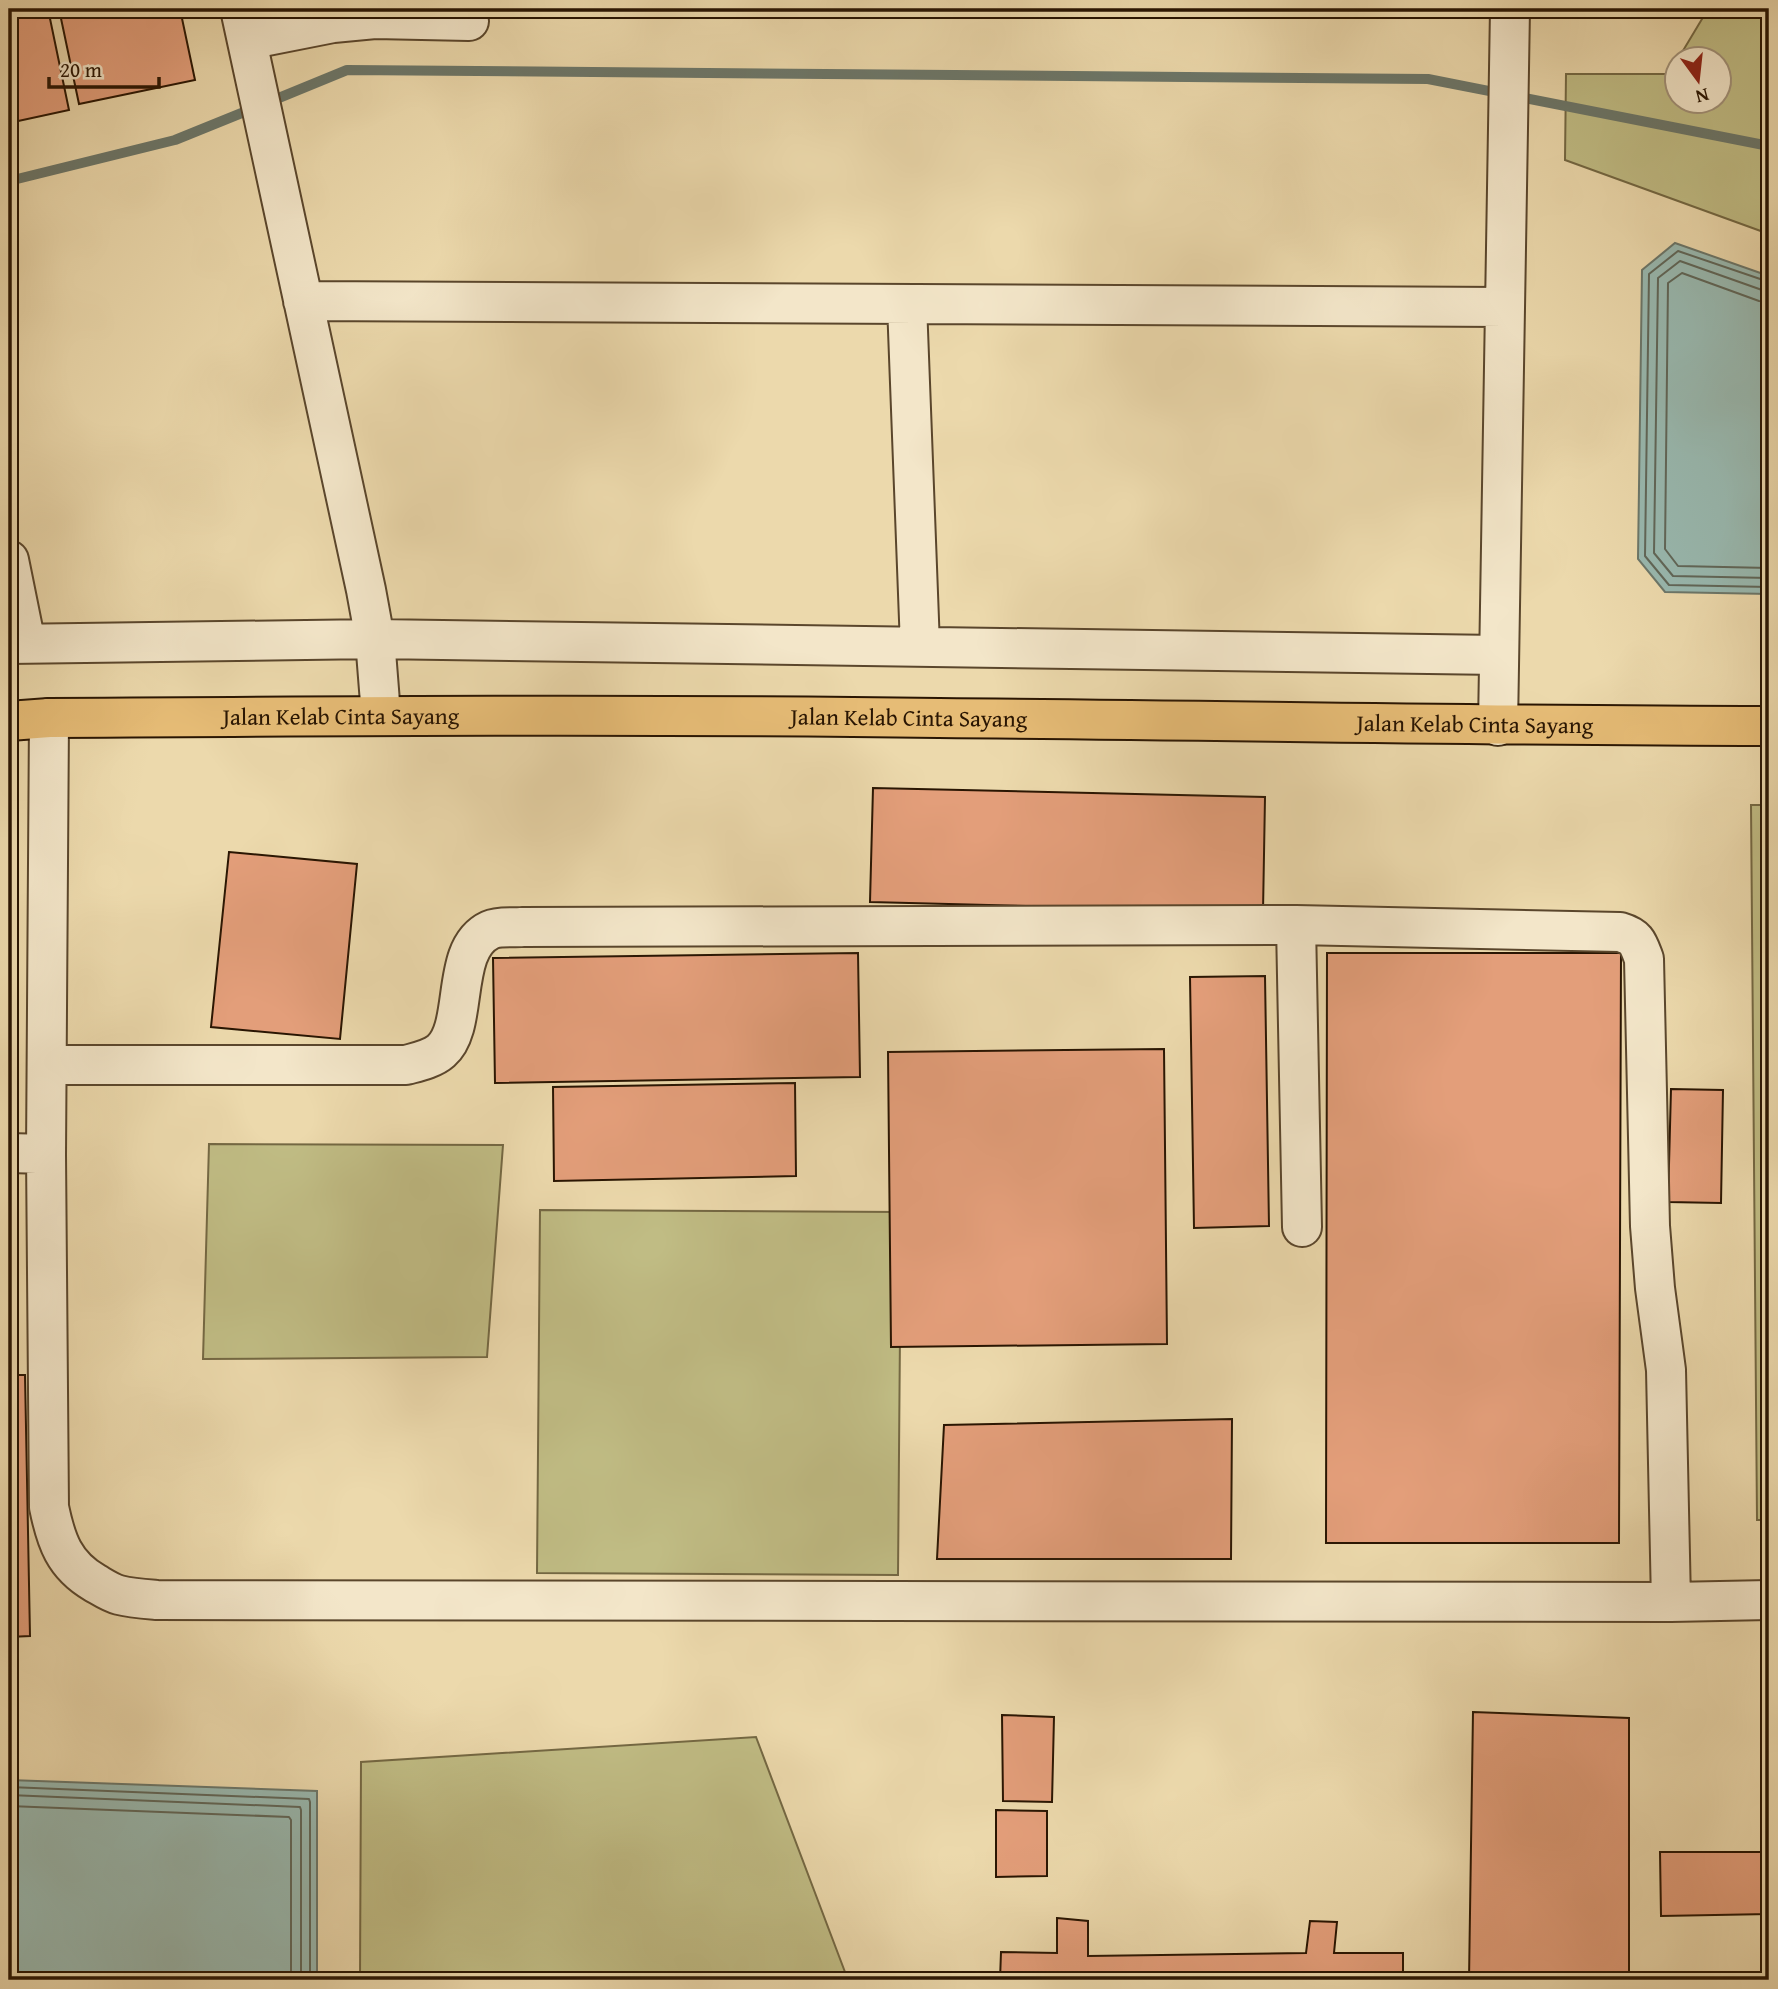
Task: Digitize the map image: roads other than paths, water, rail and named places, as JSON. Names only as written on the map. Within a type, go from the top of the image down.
[{"type":"main road","name":"Jalan Kelab Cinta Sayang","points":[[9,715],[49,718]]},
{"type":"main road","name":"Jalan Kelab Cinta Sayang","points":[[9,721],[49,718],[381,715],[938,718],[1498,726],[1769,726]]},
{"type":"street","points":[[381,715],[375,639],[366,590],[247,40],[331,16],[469,21]]},
{"type":"street","points":[[1498,726],[1510,25]]},
{"type":"street","points":[[303,301],[1505,307]]},
{"type":"street","points":[[907,304],[920,646]]},
{"type":"street","points":[[9,560],[17,644],[375,639],[1499,655]]},
{"type":"street","points":[[49,718],[46,1154],[49,1507],[60,1546],[69,1563],[82,1576],[119,1595],[157,1600],[1769,1600]]},
{"type":"street","points":[[47,1065],[406,1065],[441,1051],[449,1040],[465,967],[474,942],[491,929],[1296,925],[1620,932],[1631,936],[1644,958],[1650,1226],[1654,1288],[1666,1370],[1671,1602]]},
{"type":"street","points":[[1296,925],[1302,1227]]},
{"type":"street","points":[[9,1153],[46,1154]]},
{"type":"water","points":[[1675,243],[1769,276],[1769,594],[1665,592],[1638,559],[1642,270]]},
{"type":"water","points":[[9,1780],[317,1791],[317,1980],[9,1980]]},
{"type":"waterway","points":[[269,102],[347,70],[1428,79],[1769,146]]},
{"type":"waterway","points":[[9,181],[175,140],[254,108]]}]
